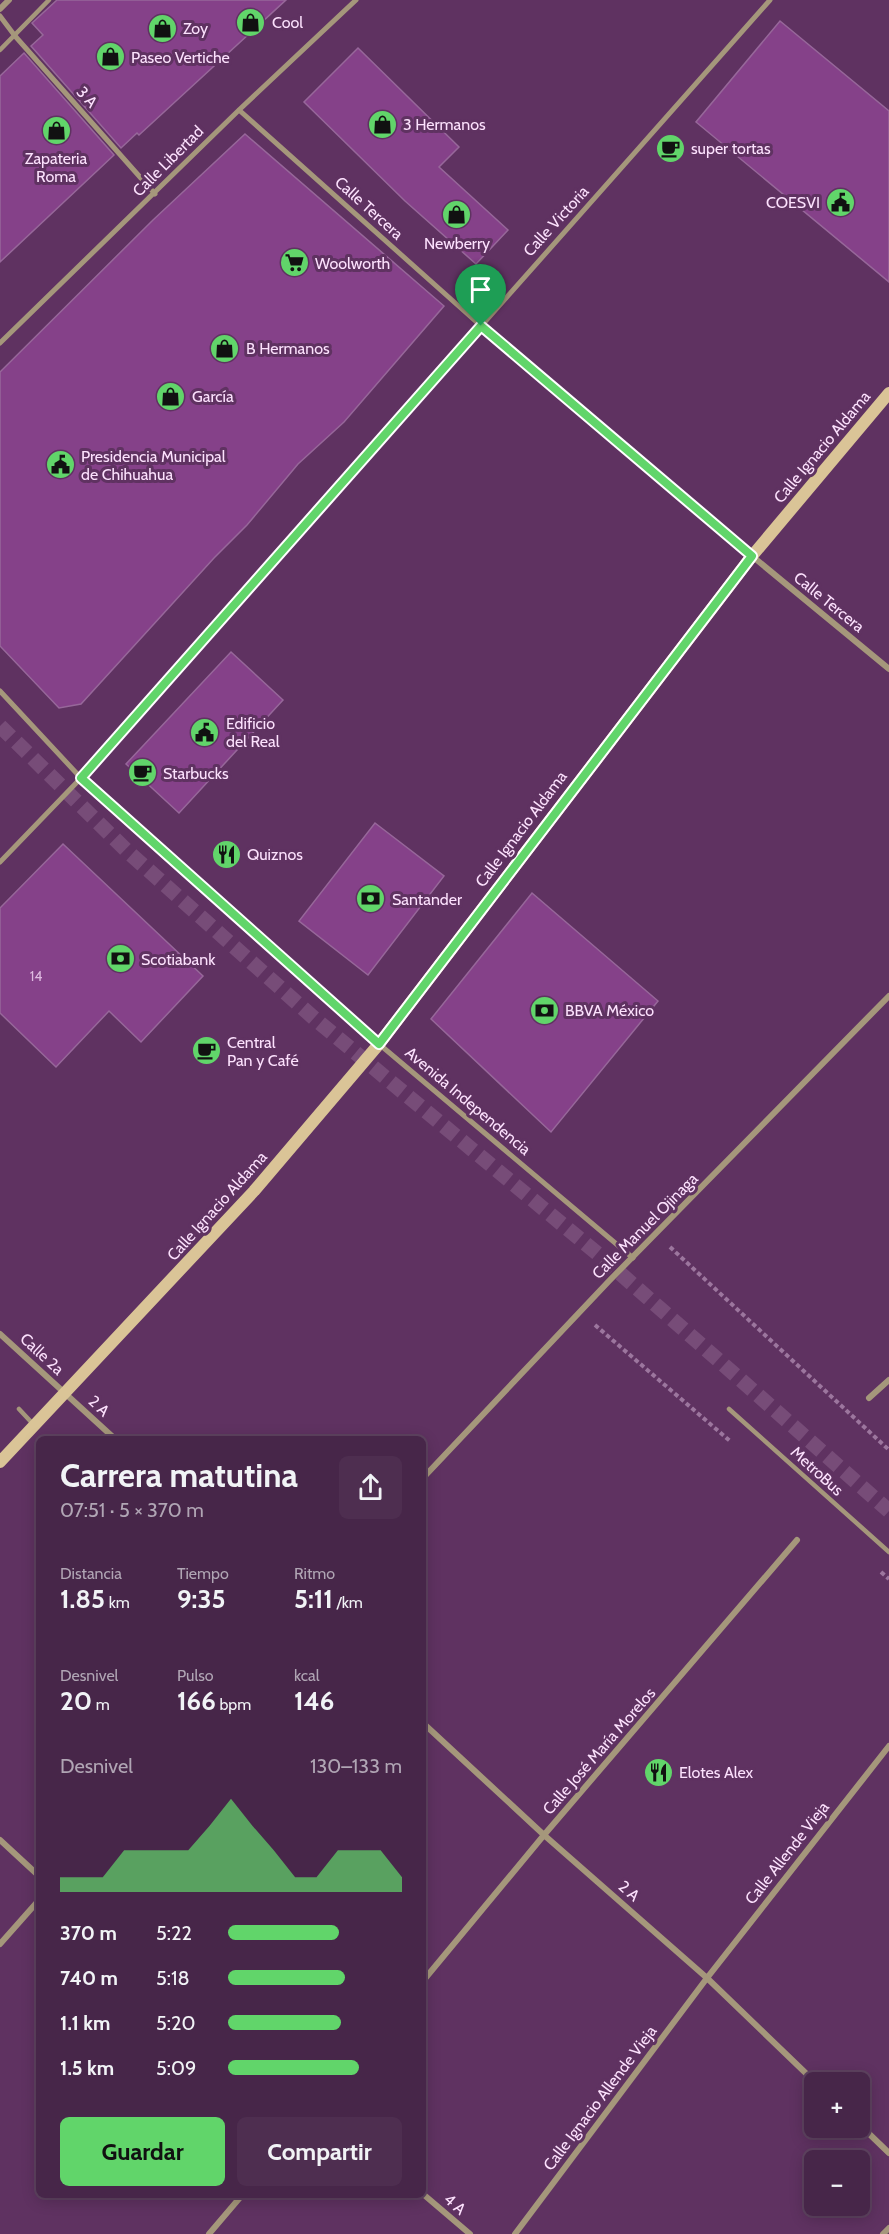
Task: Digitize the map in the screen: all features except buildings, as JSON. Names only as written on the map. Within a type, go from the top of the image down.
[{"type":"main road","name":"Calle Ignacio Aldama","points":[[0,1462],[254,1191],[379,1044],[752,556],[889,393]]},
{"type":"street","points":[[0,9],[9,0]]},
{"type":"street","name":"Calle Libertad","points":[[0,343],[239,110],[356,0]]},
{"type":"street","name":"Calle Victoria","points":[[0,862],[81,778],[770,0]]},
{"type":"street","name":"3 A","points":[[0,16],[15,36],[155,194]]},
{"type":"street","name":"Calle Tercera","points":[[239,110],[481,326]]},
{"type":"street","points":[[481,326],[752,556]]},
{"type":"street","name":"Calle Tercera","points":[[752,556],[889,669]]},
{"type":"street","name":"Avenida Independencia","points":[[0,691],[81,778],[379,1044],[633,1258]]},
{"type":"street","name":"Calle Manuel Ojinaga","points":[[426,1475],[656,1234],[889,996]]},
{"type":"street","name":"Calle 2a","points":[[0,1334],[65,1394]]},
{"type":"street","points":[[869,1398],[889,1380]]},
{"type":"street","name":"2 A","points":[[65,1394],[112,1436]]},
{"type":"street","name":"Calle José María Morelos","points":[[426,1977],[544,1835],[797,1540]]},
{"type":"street","name":"2 A","points":[[426,1726],[544,1835],[706,1978],[805,2072]]},
{"type":"street","name":"Calle Allende Vieja","points":[[706,1978],[889,1746]]},
{"type":"street","points":[[0,1840],[36,1873]]},
{"type":"street","points":[[0,1944],[36,1903]]},
{"type":"street","name":"Calle Ignacio Allende Vieja","points":[[515,2234],[706,1978]]},
{"type":"street","points":[[870,2135],[889,2153]]},
{"type":"street","name":"4 A","points":[[426,2197],[470,2234]]},
{"type":"street","points":[[209,2234],[240,2198]]},
{"type":"street","points":[[884,2234],[889,2228]]},
{"type":"lane","points":[[0,50],[49,0]]},
{"type":"lane","points":[[19,1408],[35,1426]]},
{"type":"lane","name":"MetroBus","points":[[729,1408],[889,1552]]},
{"type":"path","points":[[656,1234],[889,1450]]},
{"type":"tunnel","points":[[0,726],[127,851],[315,1019],[604,1259],[889,1511]]},
{"type":"place","name":"Cool","points":[[251,22]]},
{"type":"place","name":"Zoy","points":[[162,28]]},
{"type":"place","name":"Paseo Vertiche","points":[[110,57]]},
{"type":"place","name":"3 Hermanos","points":[[382,124]]},
{"type":"place","name":"Zapateria Roma","points":[[56,130]]},
{"type":"place","name":"super tortas","points":[[670,148]]},
{"type":"place","name":"COESVI","points":[[841,202]]},
{"type":"place","name":"Newberry","points":[[457,215]]},
{"type":"place","name":"Woolworth","points":[[294,263]]},
{"type":"place","name":"B Hermanos","points":[[225,348]]},
{"type":"place","name":"García","points":[[171,396]]},
{"type":"place","name":"Presidencia Municipal de Chihuahua","points":[[60,465]]},
{"type":"place","name":"Edificio del Real","points":[[205,732]]},
{"type":"place","name":"Starbucks","points":[[142,773]]},
{"type":"place","name":"Quiznos","points":[[226,854]]},
{"type":"place","name":"Santander","points":[[371,899]]},
{"type":"place","name":"Scotiabank","points":[[120,959]]},
{"type":"place","name":"BBVA México","points":[[544,1010]]},
{"type":"place","name":"Central Pan y Café","points":[[206,1051]]},
{"type":"place","name":"Elotes Alex","points":[[658,1772]]},
{"type":"route","points":[[481,326],[752,556],[379,1044],[81,778],[481,326]]}]
